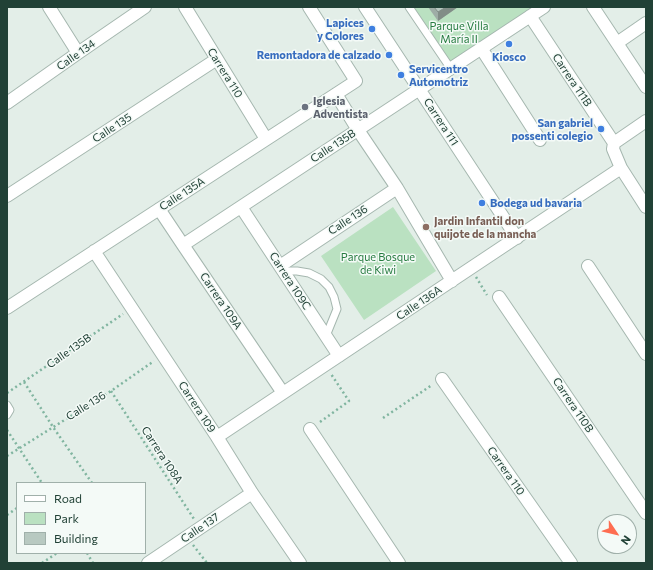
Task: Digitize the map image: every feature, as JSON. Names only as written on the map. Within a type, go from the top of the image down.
[{"type":"street","points":[[49,7],[78,53]]},
{"type":"street","name":"Calle 134","points":[[7,103],[145,7]]},
{"type":"street","name":"Carrera 110","points":[[184,7],[266,140]]},
{"type":"street","name":"Calle 135A","points":[[7,308],[356,81],[309,7]]},
{"type":"street","name":"Carrera 111","points":[[365,7],[517,238]]},
{"type":"street","points":[[593,7],[646,86]]},
{"type":"street","name":"Calle 135B","points":[[183,245],[538,10]]},
{"type":"street","name":"Carrera 111B","points":[[538,10],[614,143],[613,149],[621,168],[646,207]]},
{"type":"street","points":[[616,43],[646,23]]},
{"type":"street","points":[[481,48],[540,140]]},
{"type":"street","name":"Calle 135","points":[[7,196],[217,59]]},
{"type":"street","points":[[336,94],[397,188],[452,281]]},
{"type":"street","points":[[614,143],[646,120]]},
{"type":"street","name":"Calle 136A","points":[[217,437],[621,168]]},
{"type":"street","name":"Calle 136","points":[[281,268],[397,188]]},
{"type":"street","name":"Carrera 109C","points":[[242,207],[338,356]]},
{"type":"street","name":"Carrera 109A","points":[[159,209],[284,393]]},
{"type":"street","name":"Carrera 109","points":[[94,251],[217,437],[252,493],[300,563]]},
{"type":"street","points":[[588,266],[646,354]]},
{"type":"street","name":"Carrera 110B","points":[[499,297],[646,513]]},
{"type":"street","name":"Carrera 110","points":[[442,379],[571,563]]},
{"type":"street","points":[[310,429],[399,563]]},
{"type":"street","name":"Calle 137","points":[[148,563],[252,493]]},
{"type":"lane","points":[[409,7],[451,69]]},
{"type":"lane","points":[[281,268],[309,273],[321,279],[329,287],[334,297],[337,309],[326,336]]},
{"type":"lane","points":[[7,405],[10,410],[7,415]]},
{"type":"path","points":[[470,268],[492,303],[499,297]]},
{"type":"path","name":"Calle 135B","points":[[7,393],[132,308]]},
{"type":"path","name":"Calle 136","points":[[7,456],[110,391],[163,355]]},
{"type":"path","points":[[310,429],[349,401],[325,365]]},
{"type":"path","points":[[383,418],[442,379]]},
{"type":"path","points":[[24,382],[91,482]]},
{"type":"path","name":"Carrera 108A","points":[[110,391],[200,528]]},
{"type":"path","points":[[7,430],[41,482]]},
{"type":"path","points":[[7,515],[16,509]]},
{"type":"path","points":[[187,537],[207,563]]},
{"type":"path","points":[[42,563],[56,554]]},
{"type":"path","points":[[88,554],[93,563]]},
{"type":"green space","name":"Parque Villa María II","points":[[409,7],[538,7],[451,69]]},
{"type":"green space","name":"Parque Bosque de Kiwi","points":[[393,207],[436,271],[364,320],[321,256]]},
{"type":"building","points":[[434,7],[446,7],[438,12]]},
{"type":"place","name":"Lapices y Colores","points":[[372,29]]},
{"type":"place","name":"Kiosco","points":[[509,44]]},
{"type":"place","name":"Remontadora de calzado","points":[[389,55]]},
{"type":"place","name":"Servicentro Automotriz","points":[[401,75]]},
{"type":"place","name":"Iglesia Adventista","points":[[305,107]]},
{"type":"place","name":"San gabriel possenti colegio","points":[[601,129]]},
{"type":"place","name":"Bodega ud bavaria","points":[[482,203]]},
{"type":"place","name":"Jardin Infantil don quijote de la mancha","points":[[426,227]]}]
